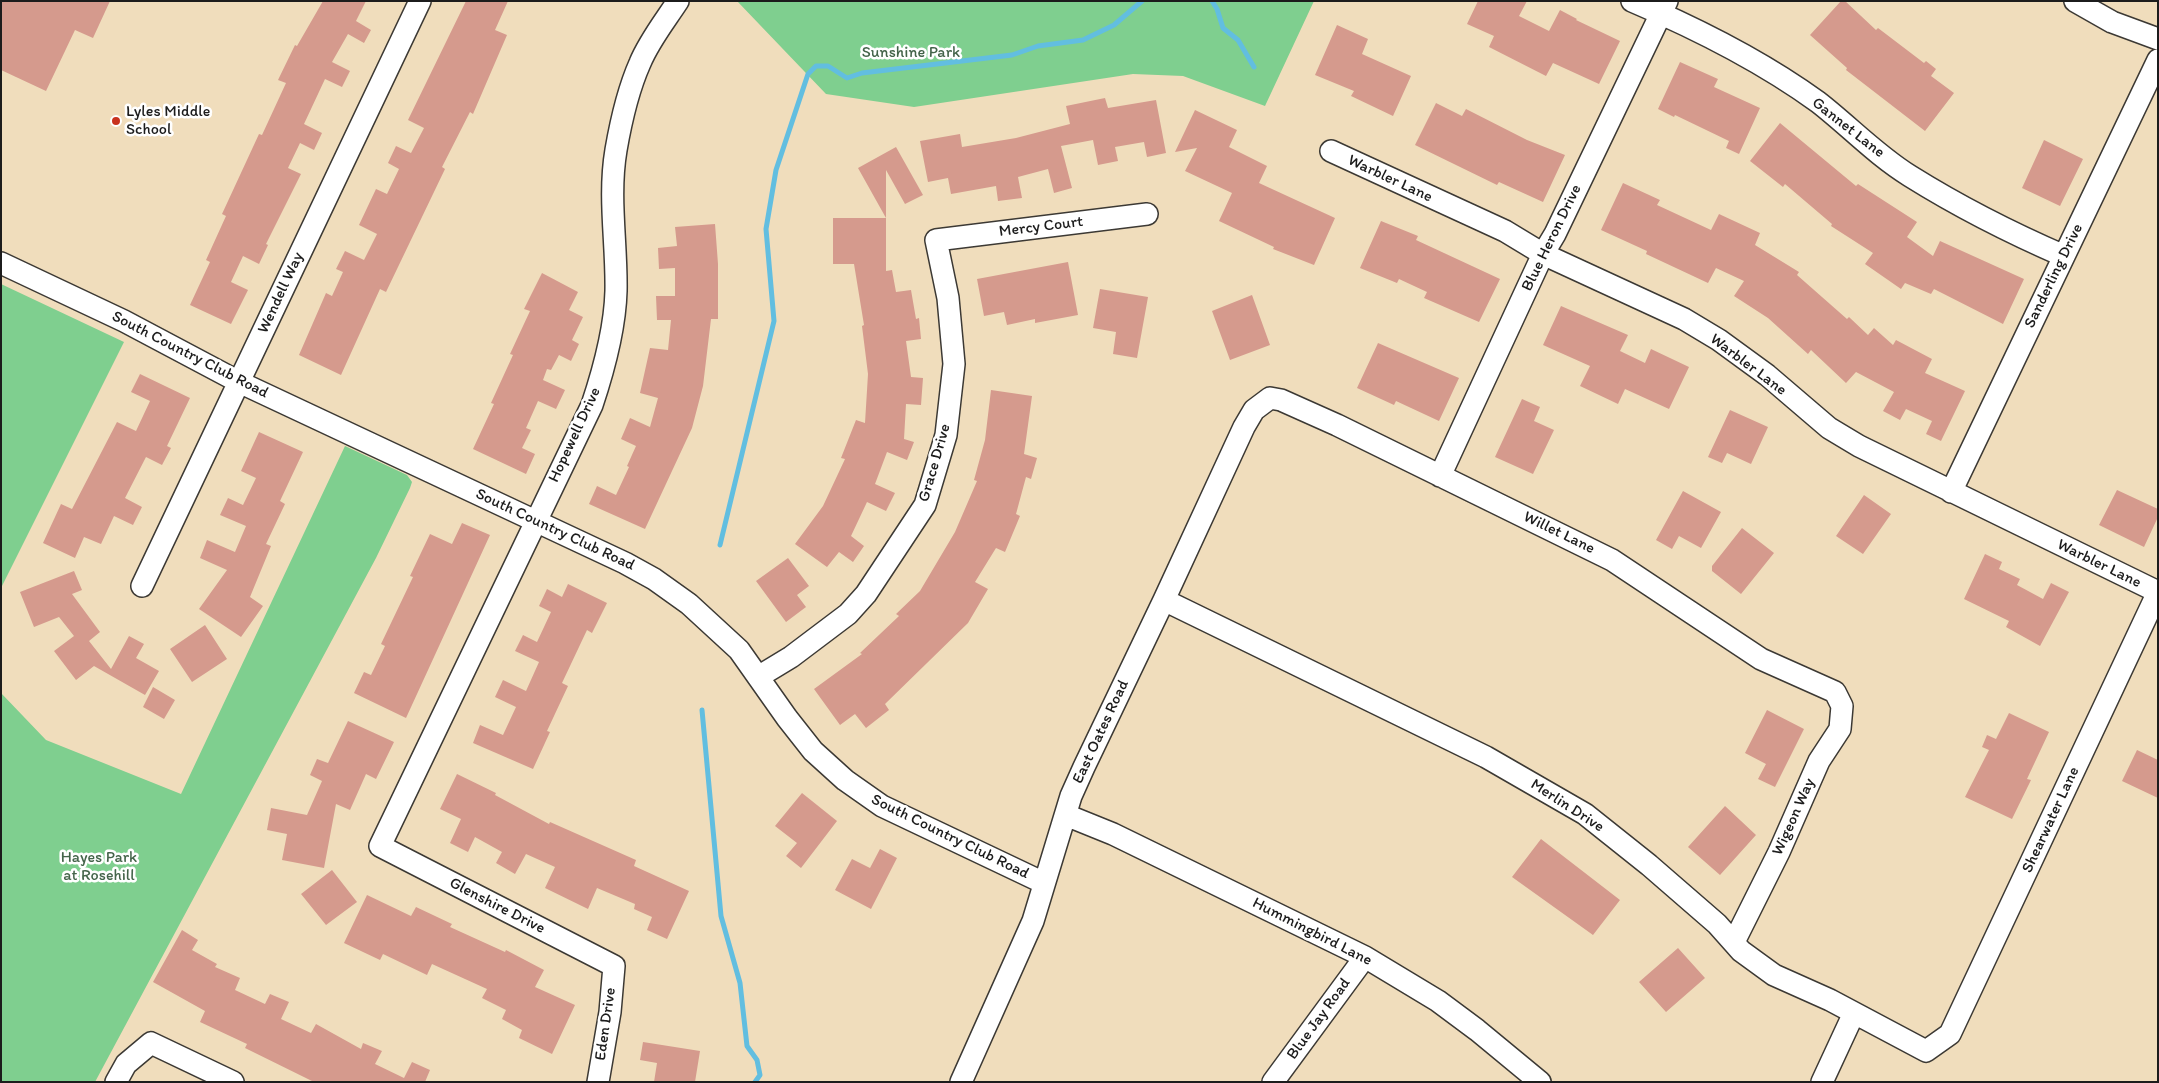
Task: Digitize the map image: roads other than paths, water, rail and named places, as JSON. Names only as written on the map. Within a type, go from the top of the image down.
[{"type":"street","name":"Wendell Way","points":[[142,586],[420,1]]},
{"type":"street","name":"Hopewell Drive","points":[[380,846],[592,405],[604,369],[613,324],[616,291],[612,203],[615,152],[620,127],[641,61],[678,1]]},
{"type":"street","name":"Gannet Lane","points":[[1632,1],[1664,7],[1741,52],[1818,103],[1908,175],[2004,228],[2064,256]]},
{"type":"street","points":[[2075,1],[2112,22],[2158,39]]},
{"type":"street","name":"Blue Heron Drive","points":[[1440,476],[1544,254],[1664,7]]},
{"type":"street","name":"Sanderling Drive","points":[[1951,492],[2158,60]]},
{"type":"street","name":"Warbler Lane","points":[[1331,151],[1505,231],[1544,254],[1684,319],[1712,336],[1766,375],[1829,428],[1859,446],[2158,592]]},
{"type":"street","name":"Mercy Court","points":[[936,240],[1147,214]]},
{"type":"street","name":"Grace Drive","points":[[758,677],[798,652],[848,614],[866,594],[925,505],[946,436],[954,364],[948,298],[936,240]]},
{"type":"street","name":"South Country Club Road","points":[[1,263],[124,321],[239,382],[625,563],[654,579],[689,604],[739,650],[813,751],[845,780],[882,806],[1044,883]]},
{"type":"street","name":"Willet Lane","points":[[1270,398],[1281,400],[1307,411],[1612,560],[1761,659],[1834,692]]},
{"type":"street","name":"East Oates Road","points":[[961,1082],[1033,921],[1066,815],[1084,767],[1244,427],[1254,410],[1270,398]]},
{"type":"street","name":"Shearwater Lane","points":[[1939,1042],[1950,1034],[2158,592]]},
{"type":"street","name":"Merlin Drive","points":[[1164,600],[1486,756],[1585,814],[1717,924],[1741,951],[1774,974],[1926,1051],[1939,1042]]},
{"type":"street","name":"Wigeon Way","points":[[1734,942],[1779,852],[1819,761],[1840,729],[1842,706],[1834,692]]},
{"type":"street","name":"Hummingbird Lane","points":[[1066,815],[1113,834],[1365,957],[1438,1001],[1477,1030],[1540,1082]]},
{"type":"street","name":"Glenshire Drive","points":[[380,846],[614,966]]},
{"type":"street","name":"Blue Jay Road","points":[[1273,1082],[1365,957]]},
{"type":"street","name":"Eden Drive","points":[[598,1082],[610,1012],[614,966]]},
{"type":"street","points":[[1822,1082],[1854,1013]]},
{"type":"street","points":[[116,1082],[126,1064],[151,1043],[233,1082]]},
{"type":"waterway","points":[[720,545],[774,321],[766,229],[776,170],[808,74],[816,66],[828,66],[847,78],[862,73],[1012,55],[1038,46],[1083,40],[1114,25],[1142,1]]},
{"type":"waterway","points":[[1212,1],[1217,9],[1223,28],[1238,40],[1254,67]]},
{"type":"waterway","points":[[702,710],[721,916],[740,983],[747,1046],[757,1060],[760,1075],[755,1082]]},
{"type":"place","name":"Lyles Middle School","points":[[116,121]]},
{"type":"park label","name":"Sunshine Park","points":[[911,53]]},
{"type":"park label","name":"Hayes Park at Rosehill","points":[[99,867]]}]
